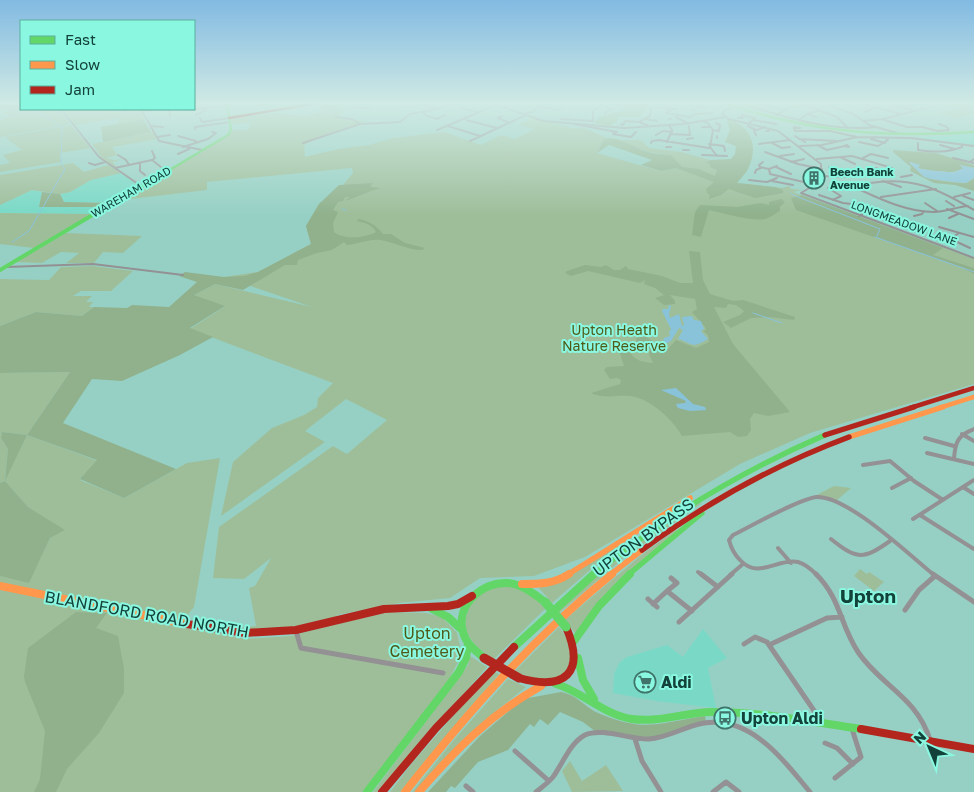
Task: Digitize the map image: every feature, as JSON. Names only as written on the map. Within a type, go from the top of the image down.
[{"type":"main road","name":"WAREHAM ROAD","points":[[3,268],[217,141]]},
{"type":"main road","name":"UPTON BYPASS","points":[[382,792],[423,742],[518,641],[570,592],[641,534],[728,480],[784,452],[830,433],[974,388]]},
{"type":"main road","name":"UPTON BYPASS","points":[[405,792],[500,678],[552,626],[630,559],[676,526],[729,492],[780,466],[835,442],[974,397]]},
{"type":"main road","points":[[540,686],[519,678],[484,658],[468,643],[461,629],[463,610],[472,596],[484,587],[495,583],[506,581],[522,584],[544,584],[561,579],[680,503],[728,480]]},
{"type":"main road","points":[[574,641],[584,622],[638,567],[697,516],[729,492]]},
{"type":"main road","points":[[522,584],[534,590],[566,627],[574,641],[583,680],[595,700]]},
{"type":"main road","name":"BLANDFORD ROAD NORTH","points":[[0,586],[232,632],[265,633],[296,630],[377,610],[454,605],[472,596]]},
{"type":"main road","name":"BLANDFORD ROAD NORTH","points":[[430,608],[448,617],[461,629]]},
{"type":"main road","points":[[367,792],[462,668],[468,643]]},
{"type":"main road","points":[[554,684],[570,672],[577,654]]},
{"type":"main road","points":[[419,792],[494,715],[520,695],[540,686],[554,684],[572,687],[615,714],[634,720],[699,712],[818,723],[974,749]]},
{"type":"street","points":[[86,141],[94,152],[106,162],[141,186]]},
{"type":"street","points":[[160,141],[162,143],[189,149],[202,150]]},
{"type":"street","points":[[183,147],[196,141]]},
{"type":"street","points":[[303,143],[314,141]]},
{"type":"street","points":[[651,141],[685,145],[724,146],[725,150],[721,149]]},
{"type":"street","points":[[691,145],[692,141]]},
{"type":"street","points":[[709,146],[711,141]]},
{"type":"street","points":[[759,143],[782,141]]},
{"type":"street","points":[[769,169],[770,174],[778,178],[802,180],[816,185],[821,181],[822,169],[816,159],[792,141]]},
{"type":"street","points":[[800,146],[817,146],[841,141]]},
{"type":"street","points":[[878,141],[885,143]]},
{"type":"street","points":[[938,141],[974,146]]},
{"type":"street","points":[[772,142],[783,148],[790,147]]},
{"type":"street","points":[[859,142],[874,148],[885,143]]},
{"type":"street","points":[[668,147],[673,143]]},
{"type":"street","points":[[918,143],[918,150]]},
{"type":"street","points":[[914,150],[944,152],[962,146],[962,144]]},
{"type":"street","points":[[685,145],[684,150],[688,150]]},
{"type":"street","points":[[940,145],[955,149]]},
{"type":"street","points":[[709,146],[716,156]]},
{"type":"street","points":[[817,146],[829,151],[845,146]]},
{"type":"street","points":[[178,154],[189,149]]},
{"type":"street","points":[[152,151],[155,158],[152,160]]},
{"type":"street","points":[[767,152],[791,162],[822,169]]},
{"type":"street","points":[[697,154],[727,156]]},
{"type":"street","points":[[779,156],[794,154]]},
{"type":"street","points":[[863,158],[871,154],[888,158]]},
{"type":"street","points":[[118,156],[126,160],[128,165]]},
{"type":"street","points":[[816,159],[852,156],[894,168],[889,169]]},
{"type":"street","points":[[840,157],[855,164]]},
{"type":"street","points":[[953,158],[974,163]]},
{"type":"street","points":[[791,162],[804,159]]},
{"type":"street","points":[[970,162],[974,159]]},
{"type":"street","points":[[116,168],[152,160],[161,167]]},
{"type":"street","points":[[89,163],[95,165],[106,162]]},
{"type":"street","points":[[761,168],[759,165],[762,162]]},
{"type":"street","points":[[140,163],[140,171],[145,175]]},
{"type":"street","points":[[755,173],[756,170],[761,168],[769,169],[776,166],[791,174]]},
{"type":"street","points":[[840,168],[844,166]]},
{"type":"street","points":[[810,171],[811,167]]},
{"type":"street","points":[[829,168],[840,168],[853,174]]},
{"type":"street","points":[[822,176],[838,177],[878,168]]},
{"type":"street","points":[[870,183],[912,175]]},
{"type":"street","points":[[749,180],[762,182],[778,178]]},
{"type":"street","points":[[900,178],[936,189],[954,197],[974,210]]},
{"type":"street","points":[[771,181],[782,185],[793,185]]},
{"type":"street","points":[[882,181],[899,187]]},
{"type":"street","name":"LONGMEADOW LANE","points":[[816,185],[801,193],[974,258]]},
{"type":"street","points":[[828,188],[841,196],[833,200]]},
{"type":"street","points":[[856,188],[901,205],[924,211],[937,212],[954,206],[968,206]]},
{"type":"street","points":[[880,197],[936,189]]},
{"type":"street","points":[[895,193],[899,195]]},
{"type":"street","points":[[954,197],[970,194]]},
{"type":"street","points":[[819,195],[833,200],[875,208],[921,232]]},
{"type":"street","points":[[963,196],[972,200]]},
{"type":"street","points":[[946,201],[954,206]]},
{"type":"street","points":[[925,203],[937,212]]},
{"type":"street","points":[[894,207],[901,205]]},
{"type":"street","points":[[859,216],[875,208]]},
{"type":"street","points":[[947,209],[974,219]]},
{"type":"street","points":[[914,216],[922,214],[924,211]]},
{"type":"street","points":[[950,218],[958,214]]},
{"type":"street","points":[[888,220],[895,218]]},
{"type":"street","points":[[939,227],[974,238]]},
{"type":"street","points":[[959,233],[953,237],[954,241],[970,248]]},
{"type":"street","points":[[3,268],[93,264],[183,274]]},
{"type":"street","points":[[954,459],[954,446],[962,434],[974,429]]},
{"type":"street","points":[[962,434],[974,441]]},
{"type":"street","points":[[925,438],[954,446]]},
{"type":"street","points":[[927,452],[974,464]]},
{"type":"street","points":[[863,465],[877,464],[886,460],[890,461],[912,480],[943,500]]},
{"type":"street","points":[[892,488],[912,480]]},
{"type":"street","points":[[913,519],[974,480]]},
{"type":"street","points":[[963,487],[974,494]]},
{"type":"street","points":[[930,741],[923,720],[912,706],[861,656],[851,641],[834,598],[814,573],[802,563],[791,563],[760,570],[743,564],[730,546],[729,540],[731,536],[807,499],[817,497],[835,501],[851,508],[935,576],[974,602]]},
{"type":"street","points":[[920,515],[974,549]]},
{"type":"street","points":[[831,539],[847,552],[859,558],[868,556],[890,540]]},
{"type":"street","points":[[778,548],[791,563]]},
{"type":"street","points":[[679,622],[743,564]]},
{"type":"street","points":[[698,572],[718,587]]},
{"type":"street","points":[[904,610],[919,590],[935,576]]},
{"type":"street","points":[[648,599],[655,605],[677,583],[671,578]]},
{"type":"street","points":[[667,591],[692,611]]},
{"type":"street","points":[[769,645],[827,618],[842,617]]},
{"type":"street","points":[[296,630],[301,648],[443,673]]},
{"type":"street","points":[[744,644],[750,637],[755,636],[761,638],[769,645],[815,712],[818,723]]},
{"type":"street","points":[[536,792],[548,782],[578,743],[586,736],[596,732],[635,739],[651,739],[672,735],[706,722],[741,727],[763,739],[810,792]]},
{"type":"street","points":[[835,778],[860,757],[852,729]]},
{"type":"street","points":[[635,739],[640,760],[661,792]]},
{"type":"street","points":[[826,744],[831,743],[837,746],[853,764]]},
{"type":"street","points":[[515,751],[548,782]]},
{"type":"street","points":[[713,792],[726,782],[739,792]]},
{"type":"street","points":[[466,786],[473,792]]},
{"type":"shaded area","points":[[603,141],[623,141],[648,152],[671,155],[682,167],[699,169],[715,176],[717,170],[706,163],[710,160],[731,159],[735,154],[736,146],[725,142],[752,141],[753,154],[751,162],[747,171],[737,183],[775,187],[783,190],[783,193],[755,198],[729,189],[721,195],[709,199],[710,195],[706,189],[714,182],[676,168],[661,171],[641,165],[652,160],[609,145],[597,153]]},
{"type":"shaded area","points":[[943,141],[974,141],[974,145]]},
{"type":"shaded area","points":[[893,150],[936,153],[974,165],[974,168],[960,165],[964,169],[949,172],[921,169],[918,168],[920,165],[910,162],[921,174],[929,178],[966,183],[974,178],[974,191],[955,185],[934,183],[910,171],[911,167]]},
{"type":"shaded area","points":[[121,173],[139,186],[109,203],[64,202],[60,194],[70,192],[91,180]]},
{"type":"shaded area","points":[[373,183],[370,187],[381,188],[345,201],[350,197],[345,197],[343,201],[338,202],[333,210],[338,212],[333,223],[334,232],[338,235],[355,237],[366,236],[376,232],[365,223],[357,221],[358,219],[372,224],[383,234],[391,234],[405,243],[425,248],[422,250],[411,249],[380,240],[347,245],[344,242],[332,250],[298,260],[297,265],[285,265],[243,290],[215,284],[194,295],[225,306],[190,328],[213,337],[180,355],[122,381],[92,379],[63,423],[176,469],[124,498],[80,479],[97,460],[27,435],[70,372],[0,373],[0,326],[36,312],[82,316],[94,307],[127,308],[132,305],[169,307],[197,282],[179,276],[185,272],[224,277],[245,276],[258,272],[311,244],[306,226],[319,204],[339,185]]},
{"type":"shaded area","points":[[32,190],[42,192],[39,207],[101,207],[91,214],[0,213],[0,205]]},
{"type":"shaded area","points":[[42,192],[60,194],[64,202],[109,203],[101,207],[39,207]]},
{"type":"shaded area","points":[[802,195],[943,248],[933,255],[974,268],[974,274],[963,268],[796,210],[791,198]]},
{"type":"shaded area","points":[[781,199],[785,202],[780,207],[780,211],[769,218],[761,220],[709,210],[701,237],[692,235],[695,212],[700,205],[737,207],[761,203],[769,205],[769,202]]},
{"type":"shaded area","points":[[689,251],[700,252],[703,280],[710,294],[733,301],[743,300],[795,317],[794,320],[769,317],[751,318],[731,328],[723,322],[740,315],[744,311],[736,305],[728,304],[726,308],[714,307],[733,344],[790,412],[768,416],[754,413],[750,419],[751,430],[747,436],[738,437],[730,432],[682,436],[667,417],[645,401],[630,396],[606,396],[591,393],[620,384],[621,380],[617,378],[610,379],[604,370],[607,367],[624,366],[617,345],[623,342],[627,343],[633,356],[643,362],[653,363],[649,354],[650,349],[642,347],[637,343],[636,338],[645,336],[663,349],[668,349],[676,340],[696,348],[709,342],[708,335],[703,331],[706,330],[705,327],[692,312],[697,309],[695,299],[670,295],[675,304],[664,305],[655,298],[664,295],[655,288],[644,284],[645,280],[640,283],[588,271],[571,276],[565,273],[585,265],[601,267],[606,265],[614,270],[620,270],[626,266],[628,269],[662,276],[680,283],[693,283]]},
{"type":"shaded area","points":[[2,432],[27,435],[5,481],[8,449],[1,438]]},
{"type":"shaded area","points":[[5,481],[28,507],[65,530],[50,538],[29,583],[0,576],[0,483]]},
{"type":"shaded area","points":[[76,612],[107,613],[96,628],[118,636],[124,669],[124,693],[99,733],[67,769],[56,792],[34,792],[40,779],[45,731],[25,682],[24,676],[28,648]]},
{"type":"shaded area","points":[[703,629],[727,658],[708,668],[716,708],[656,701],[613,693],[614,674],[620,662],[627,657],[667,645],[683,657]]},
{"type":"shaded area","points":[[561,692],[572,696],[598,713],[628,723],[652,725],[705,716],[706,722],[651,739],[596,732],[583,722],[560,712],[548,725],[540,719],[534,727],[530,724],[508,750],[478,762],[455,788],[451,786],[446,792],[428,792],[480,736],[523,699]]},
{"type":"green space","points":[[10,141],[84,141],[90,148],[60,153],[61,162],[0,172],[0,165],[10,163],[3,155],[22,150]]},
{"type":"green space","points":[[107,141],[146,141],[112,147],[117,155],[106,158],[114,160],[123,159],[112,162],[117,167],[102,158],[92,144]]},
{"type":"green space","name":"Upton Heath Nature Reserve","points":[[219,141],[312,141],[304,145],[305,157],[383,141],[470,141],[481,145],[489,141],[603,141],[597,153],[660,171],[681,167],[671,155],[648,152],[623,141],[642,141],[649,148],[681,152],[710,160],[707,162],[747,170],[737,183],[782,188],[789,186],[791,189],[802,190],[793,192],[974,259],[974,384],[810,433],[740,464],[585,557],[534,576],[480,578],[450,598],[399,603],[337,615],[337,619],[299,627],[273,631],[235,628],[256,626],[249,588],[255,586],[271,558],[244,579],[213,578],[219,527],[333,446],[347,454],[387,420],[346,399],[305,431],[325,442],[221,516],[233,462],[272,428],[304,415],[317,407],[318,398],[333,383],[190,329],[224,307],[194,295],[215,284],[312,307],[224,277],[258,272],[311,244],[306,226],[319,204],[343,185],[353,173],[352,168],[207,182],[207,190],[121,200]]},
{"type":"green space","points":[[73,163],[84,172],[108,165],[121,173],[91,180],[70,192],[60,194],[32,190],[0,205],[0,175]]},
{"type":"green space","points":[[0,213],[91,214],[34,248],[0,244]]},
{"type":"green space","points":[[66,233],[142,236],[123,253],[103,252],[94,263],[66,263],[79,253],[61,252],[42,263],[16,262]]},
{"type":"green space","points":[[92,266],[133,271],[111,291],[81,291],[73,296],[92,296],[86,302],[93,302],[89,307],[94,307],[82,316],[36,312],[0,326],[0,279],[49,280],[61,267]]},
{"type":"green space","name":"Upton Cemetery","points":[[70,372],[27,435],[98,461],[80,480],[124,498],[187,463],[220,458],[194,607],[189,613],[187,627],[245,639],[291,636],[382,612],[426,613],[442,617],[457,633],[462,655],[449,679],[364,792],[0,792],[0,576],[29,582],[50,538],[64,530],[28,507],[5,481],[0,483],[0,373]],"holes":[[[2,432],[27,435],[5,480],[8,449],[1,438]]]},
{"type":"green space","points":[[834,486],[851,488],[836,501],[826,498],[809,499]]},
{"type":"green space","points":[[702,503],[625,557],[559,613],[556,609],[629,547],[692,505]]},
{"type":"green space","points":[[676,529],[677,531],[636,566],[575,633],[565,620],[639,557]]},
{"type":"green space","points":[[632,538],[605,557],[552,603],[539,588]]},
{"type":"green space","points":[[860,569],[867,574],[869,572],[884,582],[874,591],[854,576]]},
{"type":"green space","points":[[503,584],[532,593],[545,609],[494,659],[481,650],[470,638],[465,624],[474,598]]},
{"type":"green space","points":[[559,627],[566,637],[570,657],[568,666],[563,673],[556,678],[546,681],[531,679],[515,671]]},
{"type":"green space","points":[[470,656],[487,667],[378,792],[373,792],[468,665]]},
{"type":"green space","points":[[493,671],[499,674],[401,792],[390,792],[413,762]]},
{"type":"green space","points":[[508,679],[526,687],[497,710],[416,792],[412,792],[453,741]]},
{"type":"green space","points":[[570,761],[582,781],[606,765],[623,791],[572,792],[562,771]]},
{"type":"water","points":[[909,162],[920,165],[918,168],[925,170],[956,172],[963,168],[959,165],[974,168],[974,178],[966,183],[930,179],[924,177]]},
{"type":"water","points":[[669,305],[671,306],[670,318],[679,314],[682,326],[684,325],[682,317],[692,316],[694,320],[701,321],[704,329],[701,331],[708,339],[695,345],[690,344],[678,339],[683,330],[679,328],[671,341],[665,344],[663,342],[664,338],[670,336],[669,332],[671,329],[662,311],[663,309],[668,309]]},
{"type":"water","points":[[676,388],[693,404],[705,407],[706,410],[690,411],[678,408],[676,404],[685,403],[686,401],[661,390]]},
{"type":"waterway","points":[[12,242],[29,231],[65,169],[61,163],[62,141]]},
{"type":"waterway","points":[[790,192],[793,195],[880,229],[877,236]]},
{"type":"waterway","points":[[342,209],[346,210]]},
{"type":"waterway","points":[[875,237],[974,272]]},
{"type":"waterway","points":[[753,313],[782,323]]},
{"type":"traffic: fast","points":[[0,270],[218,141]]},
{"type":"traffic: fast","points":[[514,647],[584,583],[659,525],[739,475],[825,435]]},
{"type":"traffic: fast","points":[[574,641],[585,623],[614,589],[702,513]]},
{"type":"traffic: fast","points":[[484,658],[467,642],[462,631],[464,610],[469,600],[486,587],[497,583],[508,583],[523,588],[545,602]]},
{"type":"traffic: fast","points":[[545,602],[566,627]]},
{"type":"traffic: fast","points":[[432,609],[448,617],[461,629]]},
{"type":"traffic: fast","points":[[367,792],[459,672],[466,658],[468,643]]},
{"type":"traffic: fast","points":[[578,658],[583,680],[594,699]]},
{"type":"traffic: fast","points":[[556,684],[576,691],[612,713],[632,719],[652,720],[702,712],[730,712],[861,729]]},
{"type":"traffic: slow","points":[[849,437],[974,397]]},
{"type":"traffic: slow","points":[[522,584],[544,584],[561,579],[690,498]]},
{"type":"traffic: slow","points":[[405,792],[462,721],[514,662],[567,612],[642,550]]},
{"type":"traffic: slow","points":[[0,586],[187,624]]},
{"type":"traffic: slow","points":[[419,792],[446,761],[490,719],[541,686]]},
{"type":"traffic: jam","points":[[825,435],[974,388]]},
{"type":"traffic: jam","points":[[642,550],[690,516],[741,485],[767,471],[849,437]]},
{"type":"traffic: jam","points":[[187,624],[245,633],[296,630],[384,609],[448,606],[458,604],[472,596]]},
{"type":"traffic: jam","points":[[519,678],[548,683],[568,675],[573,666],[575,655],[573,642],[566,627]]},
{"type":"traffic: jam","points":[[382,792],[436,728],[514,647]]},
{"type":"traffic: jam","points":[[484,658],[519,678]]},
{"type":"traffic: jam","points":[[861,729],[974,749]]},
{"type":"place","name":"Beech Bank Avenue","points":[[814,178]]},
{"type":"place","name":"Aldi","points":[[645,682]]},
{"type":"place","name":"Upton Aldi","points":[[725,718]]},
{"type":"district","name":"Upton","points":[[868,596]]}]
